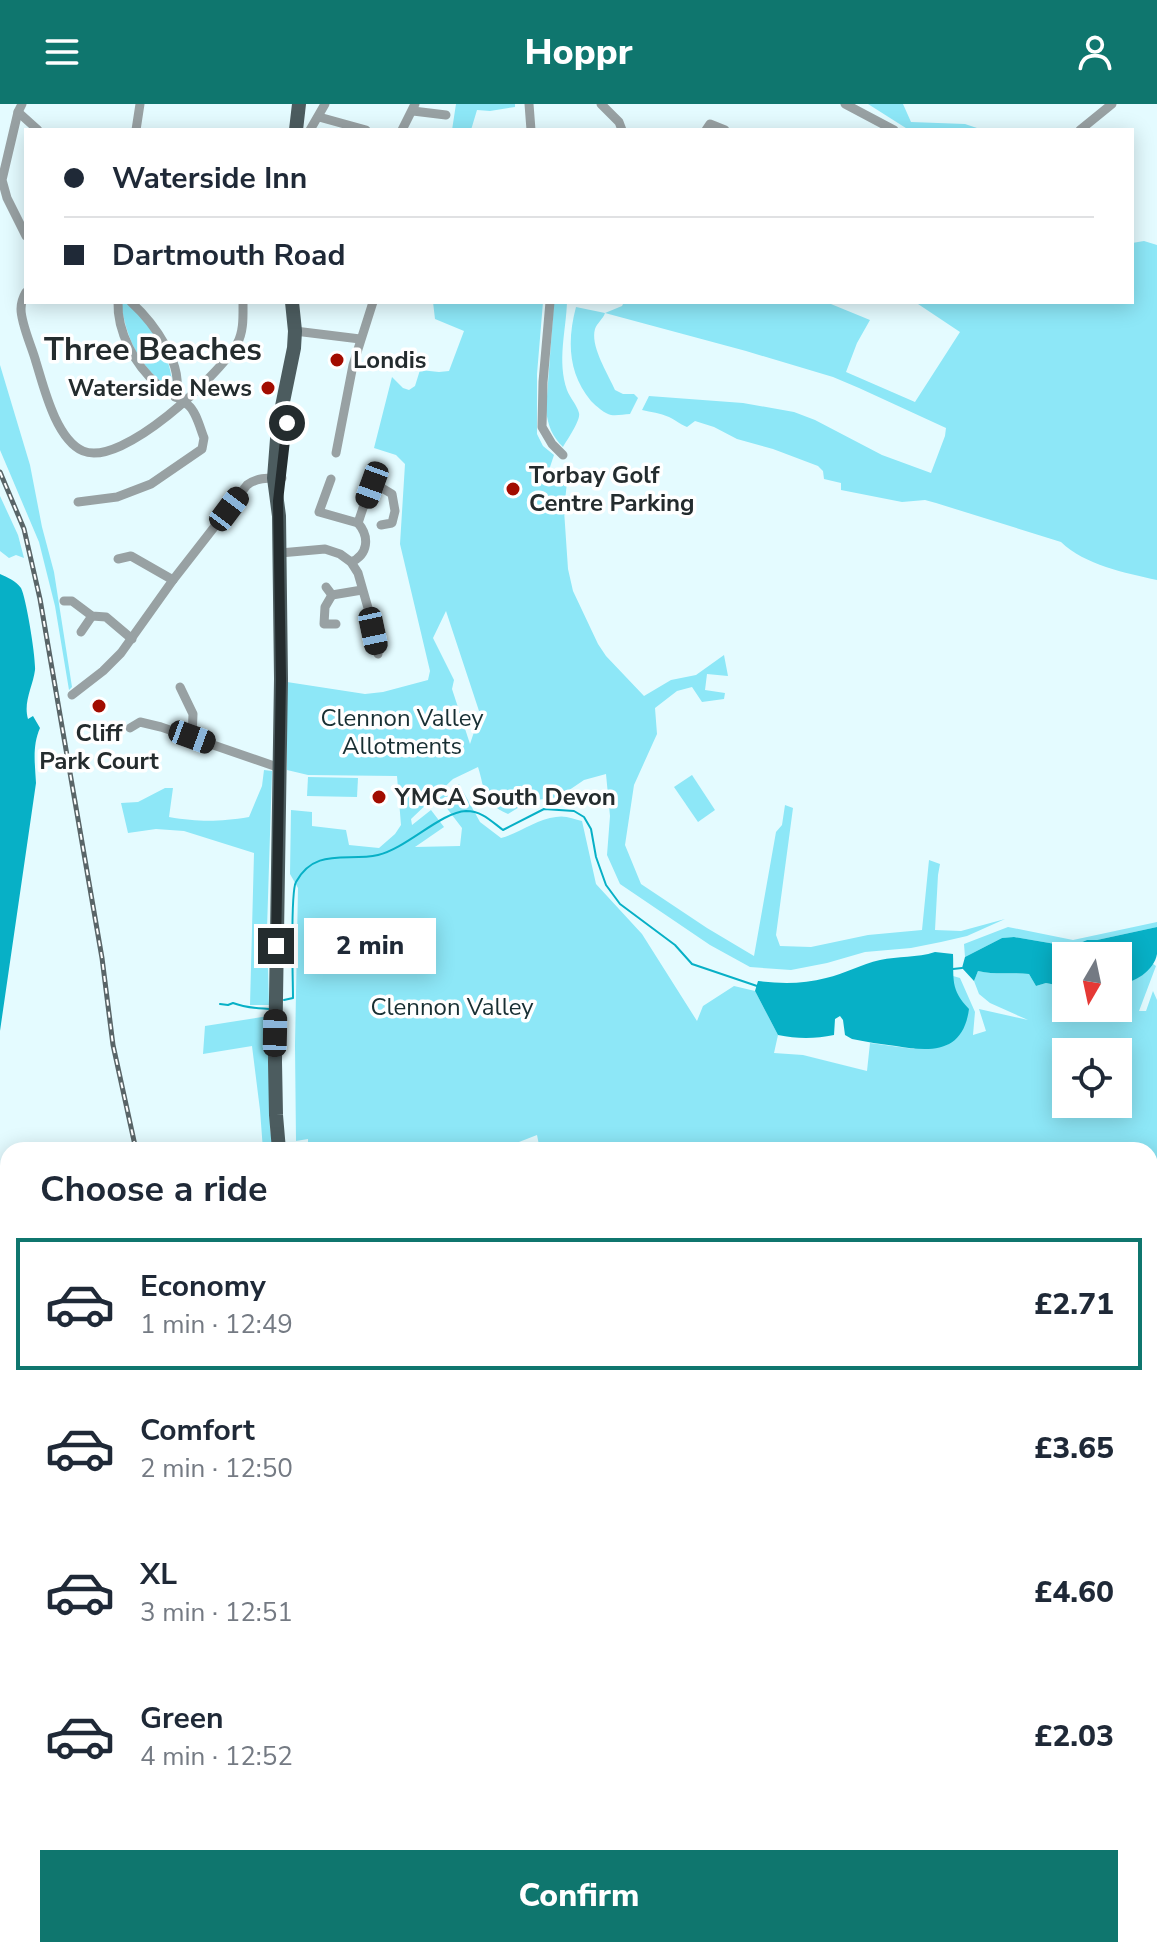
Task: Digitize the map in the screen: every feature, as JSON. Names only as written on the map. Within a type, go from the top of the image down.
[{"type":"main road","points":[[296,128],[299,104]]},
{"type":"main road","points":[[292,304],[299,331]]},
{"type":"main road","points":[[278,1142],[276,1102],[280,768],[278,426],[299,331],[301,304]]},
{"type":"street","points":[[136,128],[140,104]]},
{"type":"street","points":[[311,128],[325,104]]},
{"type":"street","points":[[529,104],[531,128]]},
{"type":"street","points":[[601,104],[621,128]]},
{"type":"street","points":[[845,104],[890,128]]},
{"type":"street","points":[[1082,128],[1112,104]]},
{"type":"street","points":[[20,108],[36,128]]},
{"type":"street","points":[[20,108],[2,180],[7,198],[24,232]]},
{"type":"street","points":[[403,128],[414,108],[446,115]]},
{"type":"street","points":[[319,117],[359,128]]},
{"type":"street","points":[[24,299],[21,310],[51,411],[69,439],[81,450],[91,453],[102,453],[125,445],[150,429],[179,400],[212,374],[236,345],[243,322],[243,304]]},
{"type":"street","points":[[78,502],[117,497],[151,484],[202,449],[204,438],[192,410],[157,384],[138,364],[126,340],[118,304]]},
{"type":"street","points":[[133,304],[151,322],[168,349],[179,400]]},
{"type":"street","points":[[336,453],[360,339],[372,304]]},
{"type":"street","points":[[550,304],[542,427],[563,455]]},
{"type":"street","points":[[299,331],[360,339]]},
{"type":"street","points":[[358,523],[376,469]]},
{"type":"street","points":[[72,695],[103,671],[132,639],[173,580],[247,485],[257,479],[278,478]]},
{"type":"street","points":[[331,479],[319,512],[358,523],[366,537],[360,558],[351,562]]},
{"type":"street","points":[[372,485],[392,494],[395,511],[392,523],[381,525]]},
{"type":"street","points":[[280,553],[325,549],[351,562],[358,573],[378,654]]},
{"type":"street","points":[[118,559],[131,556],[173,580]]},
{"type":"street","points":[[323,636],[329,591],[362,590]]},
{"type":"street","points":[[64,601],[72,601],[92,616],[106,617],[132,639]]},
{"type":"street","points":[[81,632],[92,616]]},
{"type":"street","points":[[324,624],[336,624]]},
{"type":"street","points":[[180,687],[193,714],[192,737]]},
{"type":"street","points":[[130,728],[140,722],[280,768]]},
{"type":"green space","points":[[456,104],[515,104],[515,107],[490,111],[477,110],[472,128],[452,128]]},
{"type":"green space","points":[[868,104],[903,104],[911,122],[965,124],[977,128],[906,128]]},
{"type":"green space","points":[[1144,241],[1157,245],[1157,580],[1106,567],[1082,557],[1061,542],[936,503],[925,500],[902,502],[841,490],[841,483],[824,479],[823,471],[818,466],[737,439],[714,427],[695,421],[687,427],[666,416],[642,410],[649,396],[743,403],[794,412],[882,455],[931,473],[946,428],[833,377],[605,313],[623,304],[831,304],[870,320],[846,372],[915,402],[960,332],[918,304],[1134,304],[1134,243]]},
{"type":"green space","points":[[121,304],[130,304],[159,342],[169,365],[173,390],[143,362],[127,329]]},
{"type":"green space","points":[[433,304],[543,304],[537,374],[537,434],[543,446],[554,455],[548,473],[568,473],[564,510],[568,569],[573,591],[598,644],[644,696],[671,680],[696,675],[724,655],[728,676],[707,674],[705,690],[725,693],[724,699],[702,702],[692,687],[677,691],[655,708],[657,734],[634,785],[625,845],[641,884],[754,956],[776,832],[782,825],[785,805],[793,808],[776,935],[780,946],[811,947],[868,935],[922,930],[929,860],[940,864],[935,930],[961,931],[1005,919],[967,936],[911,948],[865,952],[791,970],[750,967],[710,945],[620,884],[607,855],[610,816],[606,774],[584,780],[559,797],[529,801],[508,814],[489,800],[478,767],[453,779],[411,819],[412,825],[431,810],[444,827],[415,847],[460,846],[462,828],[439,798],[459,784],[480,822],[501,838],[549,818],[563,816],[582,821],[596,884],[642,934],[697,1021],[703,1006],[734,986],[755,991],[778,1035],[774,1053],[803,1055],[867,1071],[870,1043],[914,1049],[961,1001],[952,984],[953,976],[960,978],[975,1012],[973,1035],[986,1031],[979,1009],[1028,1020],[990,1003],[979,994],[974,981],[978,971],[1029,974],[1036,986],[1052,984],[1052,1022],[1132,1022],[1132,981],[1152,963],[1156,966],[1139,1011],[1146,1011],[1153,991],[1157,1000],[1157,1142],[538,1142],[537,1135],[519,1142],[296,1141],[298,888],[290,874],[291,810],[312,812],[312,826],[346,830],[349,845],[379,848],[401,825],[397,776],[308,775],[287,770],[287,682],[365,694],[428,680],[430,671],[400,544],[405,464],[396,455],[374,448],[392,377],[409,390],[415,386],[420,370],[449,371],[464,331],[435,319]],"holes":[[[446,611],[480,714],[470,744],[452,689],[454,680],[433,638]]]},
{"type":"green space","points":[[554,304],[567,304],[564,379],[579,416],[563,447],[551,430],[546,410]]},
{"type":"green space","points":[[576,307],[605,313],[595,329],[595,343],[615,390],[634,394],[638,398],[630,414],[611,415],[598,407],[583,390],[574,368],[571,332]]},
{"type":"green space","points":[[0,365],[30,465],[54,572],[72,687],[69,690],[55,606],[39,542],[0,450]]},
{"type":"green space","points":[[0,496],[18,535],[24,558],[16,555],[9,558],[0,551]]},
{"type":"green space","points":[[264,770],[272,771],[267,929],[269,1005],[250,1005],[254,853],[184,831],[156,829],[128,833],[121,803],[138,802],[165,788],[173,788],[169,817],[209,821],[249,817],[262,786]]},
{"type":"green space","points":[[692,775],[715,810],[698,822],[674,787]]},
{"type":"green space","points":[[308,777],[358,778],[357,797],[307,796]]},
{"type":"green space","points":[[1157,922],[1157,927],[1082,942],[1052,943],[1002,938],[965,957],[964,944],[1008,927],[1073,940]]},
{"type":"green space","points":[[268,1016],[272,1142],[262,1142],[252,1046],[203,1054],[205,1026]]},
{"type":"shaded area","points":[[0,574],[17,583],[23,594],[35,663],[27,713],[28,719],[33,716],[40,728],[35,748],[36,783],[0,1031]]},
{"type":"shaded area","points":[[1157,927],[1157,954],[1152,966],[1132,981],[1132,942],[1082,942]]},
{"type":"shaded area","points":[[1002,938],[1052,943],[1052,984],[1036,986],[1029,974],[978,971],[974,981],[962,968],[965,957]]},
{"type":"shaded area","points":[[935,952],[953,954],[956,989],[969,1009],[966,1023],[953,1042],[933,1049],[852,1039],[845,1035],[840,1016],[835,1019],[834,1035],[806,1038],[778,1035],[755,991],[758,981],[809,981],[880,960]]},
{"type":"waterway","points":[[284,1000],[293,998],[294,889],[304,871],[322,860],[366,857],[389,851],[446,817],[466,811],[482,815],[503,830],[544,809],[574,811],[584,817],[591,829],[596,857],[606,885],[620,904],[675,945],[692,964],[757,986]]},
{"type":"waterway","points":[[953,969],[962,968]]},
{"type":"waterway","points":[[220,1004],[269,1009]]},
{"type":"railway","points":[[0,472],[24,529],[40,599],[102,958],[113,1045],[134,1142]]},
{"type":"place","name":"Londis","points":[[337,360]]},
{"type":"place","name":"Waterside News","points":[[268,388]]},
{"type":"place","name":"Torbay Golf Centre Parking","points":[[513,489]]},
{"type":"place","name":"Cliff Park Court","points":[[99,706]]},
{"type":"place","name":"YMCA South Devon","points":[[379,797]]},
{"type":"district","name":"Three Beaches","points":[[153,349]]},
{"type":"route","points":[[276,946],[281,679],[278,501],[287,423]]},
{"type":"park label","name":"Clennon Valley Allotments","points":[[402,732]]},
{"type":"park label","name":"Clennon Valley","points":[[452,1007]]}]
